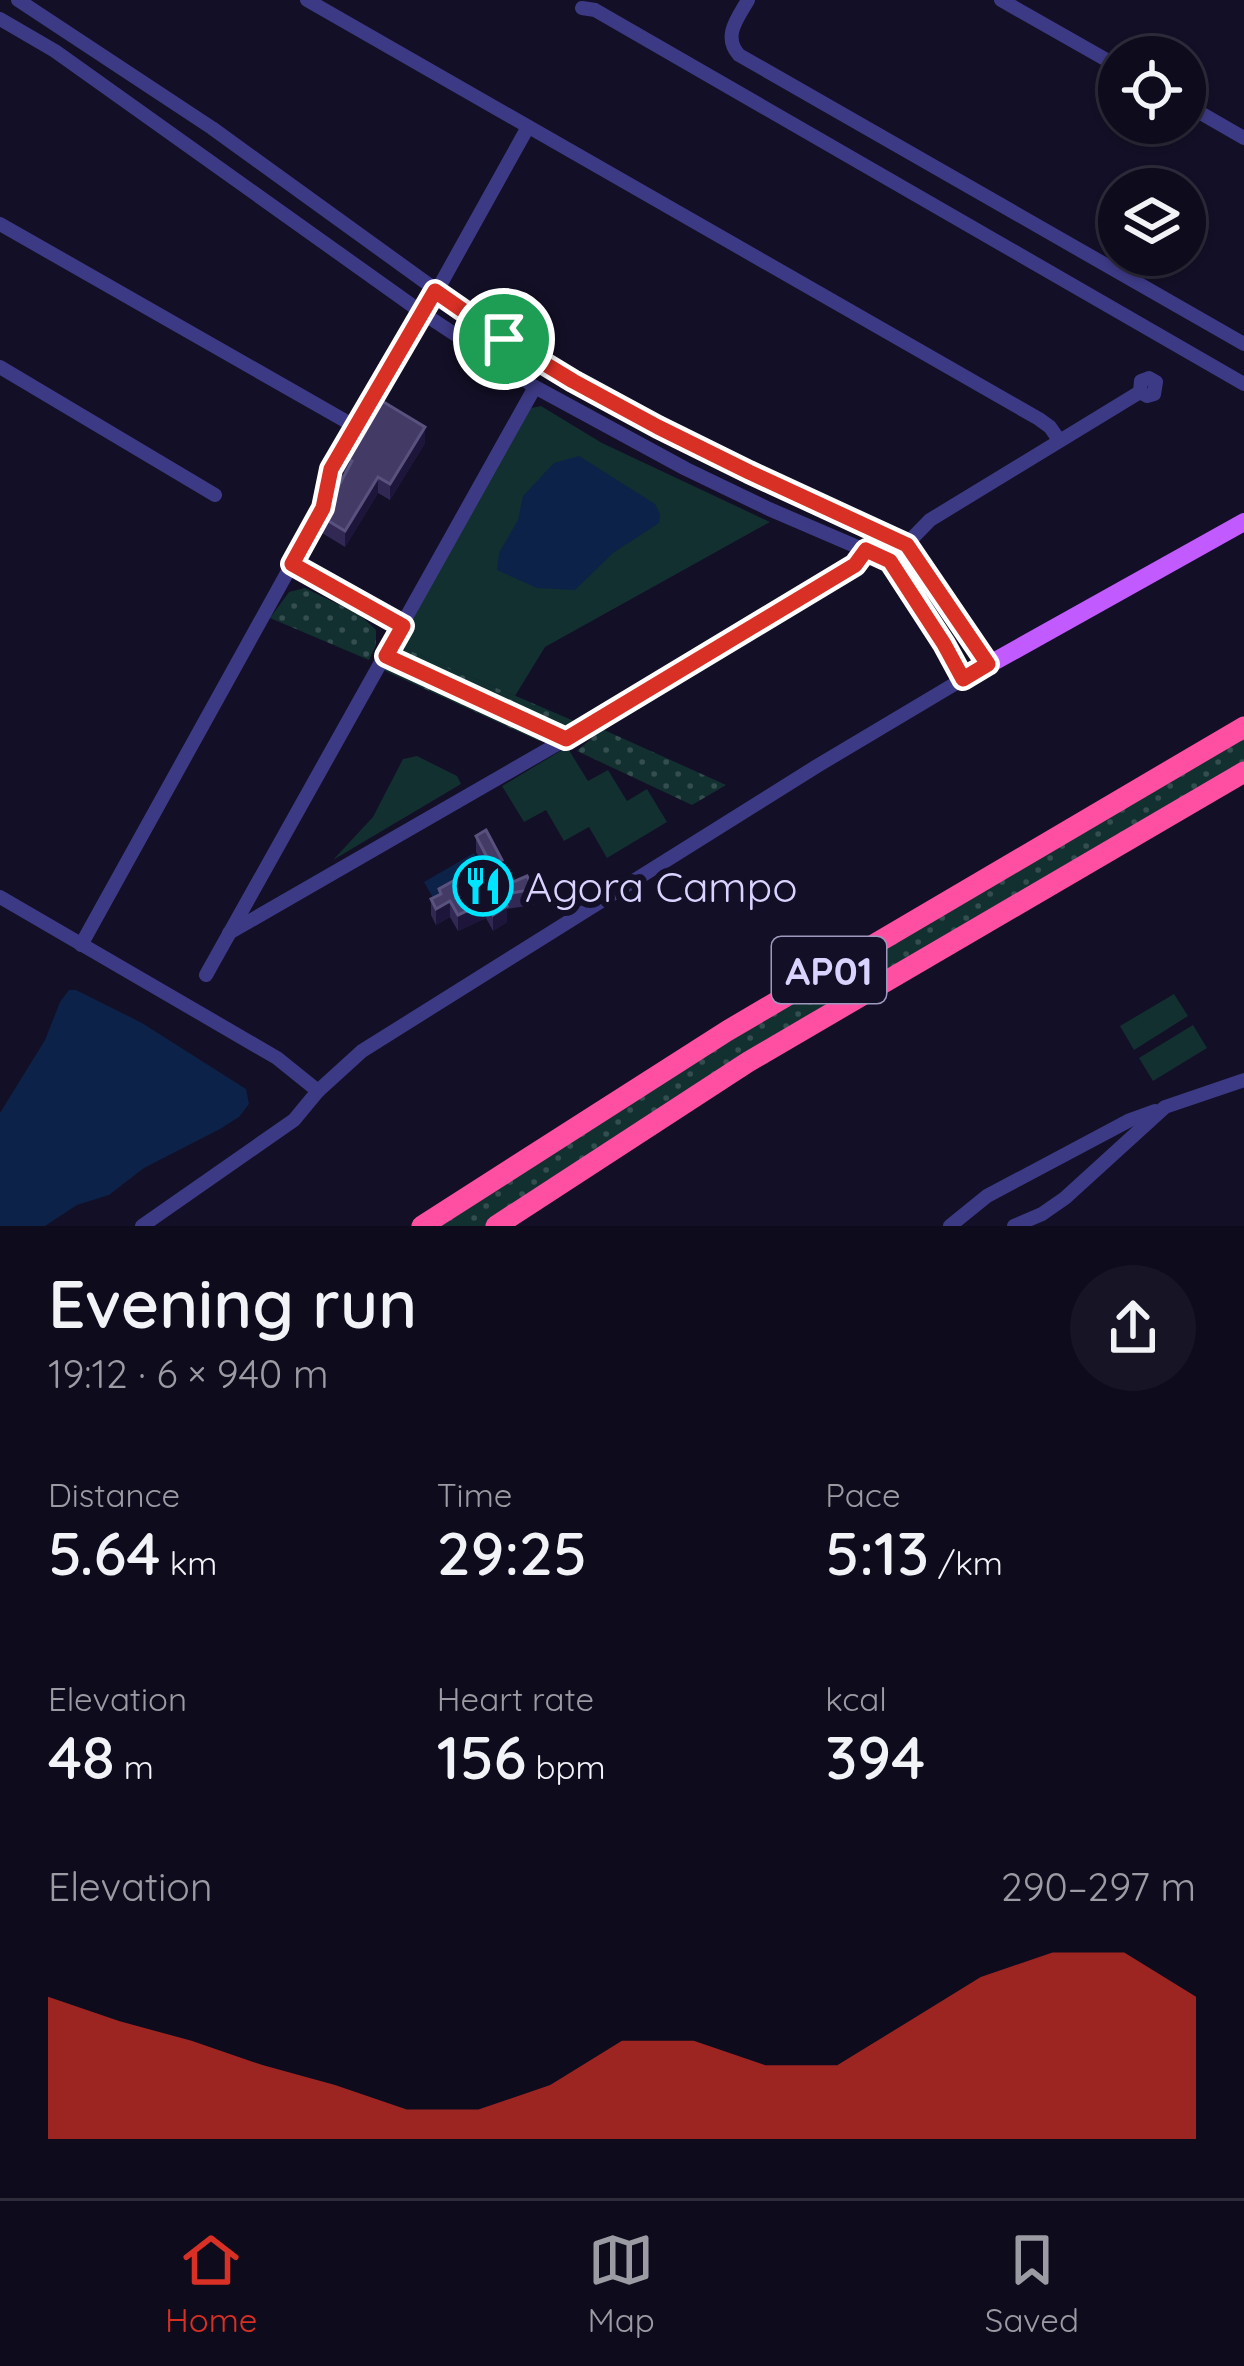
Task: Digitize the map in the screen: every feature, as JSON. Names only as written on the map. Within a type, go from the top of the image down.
[{"type":"highway","name":"AP01","points":[[422,1226],[728,1030],[1244,727]]},
{"type":"highway","name":"AP01","points":[[496,1226],[748,1062],[1244,772]]},
{"type":"main road","points":[[963,679],[1244,522]]},
{"type":"street","points":[[18,0],[212,128],[504,339],[640,418],[907,545],[988,664]]},
{"type":"street","points":[[307,0],[1040,419],[1059,440]]},
{"type":"street","points":[[748,0],[730,37],[739,55],[1244,344]]},
{"type":"street","points":[[1001,0],[1098,55]]},
{"type":"street","points":[[593,6],[1244,384]]},
{"type":"street","points":[[0,19],[55,51],[424,314],[535,387],[686,469],[890,561],[963,679],[362,1051],[317,1091],[294,1120],[142,1226]]},
{"type":"street","points":[[1206,116],[1244,138]]},
{"type":"street","points":[[81,945],[323,508],[331,469],[528,127]]},
{"type":"street","points":[[0,224],[356,427]]},
{"type":"street","points":[[0,367],[215,495]]},
{"type":"street","points":[[206,975],[535,387]]},
{"type":"street","points":[[890,561],[930,520],[1140,392]]},
{"type":"street","points":[[229,933],[566,739],[855,565],[866,550]]},
{"type":"street","points":[[292,564],[403,626]]},
{"type":"street","points":[[386,656],[566,739]]},
{"type":"street","points":[[0,897],[277,1058],[317,1091]]},
{"type":"street","points":[[950,1226],[987,1196],[1130,1120],[1244,1080]]},
{"type":"street","points":[[1014,1226],[1065,1198],[1165,1107]]},
{"type":"green space","points":[[541,406],[602,443],[770,522],[545,647],[515,696],[397,645],[531,408]]},
{"type":"green space","points":[[305,588],[360,615],[376,630],[369,660],[270,618],[289,592]]},
{"type":"green space","points":[[397,645],[574,721],[539,741],[383,670]]},
{"type":"green space","points":[[1244,727],[1244,772],[496,1226],[422,1226]]},
{"type":"green space","points":[[602,729],[726,785],[692,805],[577,751]]},
{"type":"green space","points":[[567,747],[588,781],[608,770],[627,801],[647,789],[667,822],[607,858],[589,827],[564,841],[546,810],[524,822],[502,786]]},
{"type":"green space","points":[[417,756],[457,776],[461,784],[333,860],[373,817],[403,759]]},
{"type":"green space","points":[[1174,994],[1188,1016],[1134,1050],[1120,1026]]},
{"type":"green space","points":[[1193,1025],[1207,1048],[1153,1081],[1139,1058]]},
{"type":"water","points":[[579,456],[655,504],[659,523],[613,553],[575,590],[537,588],[497,570],[499,553],[518,520],[523,496],[554,463]]},
{"type":"water","points":[[474,853],[487,876],[437,905],[424,882]]},
{"type":"water","points":[[69,990],[142,1023],[246,1089],[249,1104],[239,1117],[144,1168],[109,1195],[77,1205],[45,1226],[0,1226],[0,1113]]},
{"type":"building","points":[[377,398],[425,427],[390,484],[378,477],[345,531],[322,517],[352,461],[343,456]]},
{"type":"building","points":[[486,830],[502,860],[492,864],[501,887],[527,876],[534,889],[501,895],[507,906],[493,915],[486,902],[458,915],[450,901],[436,909],[431,899],[441,894],[439,889],[489,861],[476,836]]},
{"type":"place","name":"Agora Campo","points":[[483,886]]},
{"type":"route","points":[[435,291],[504,339],[658,427],[907,545],[988,664],[963,679],[890,561],[866,550],[855,565],[566,739],[386,656],[403,626],[292,564],[323,508],[331,469],[435,291]]}]
